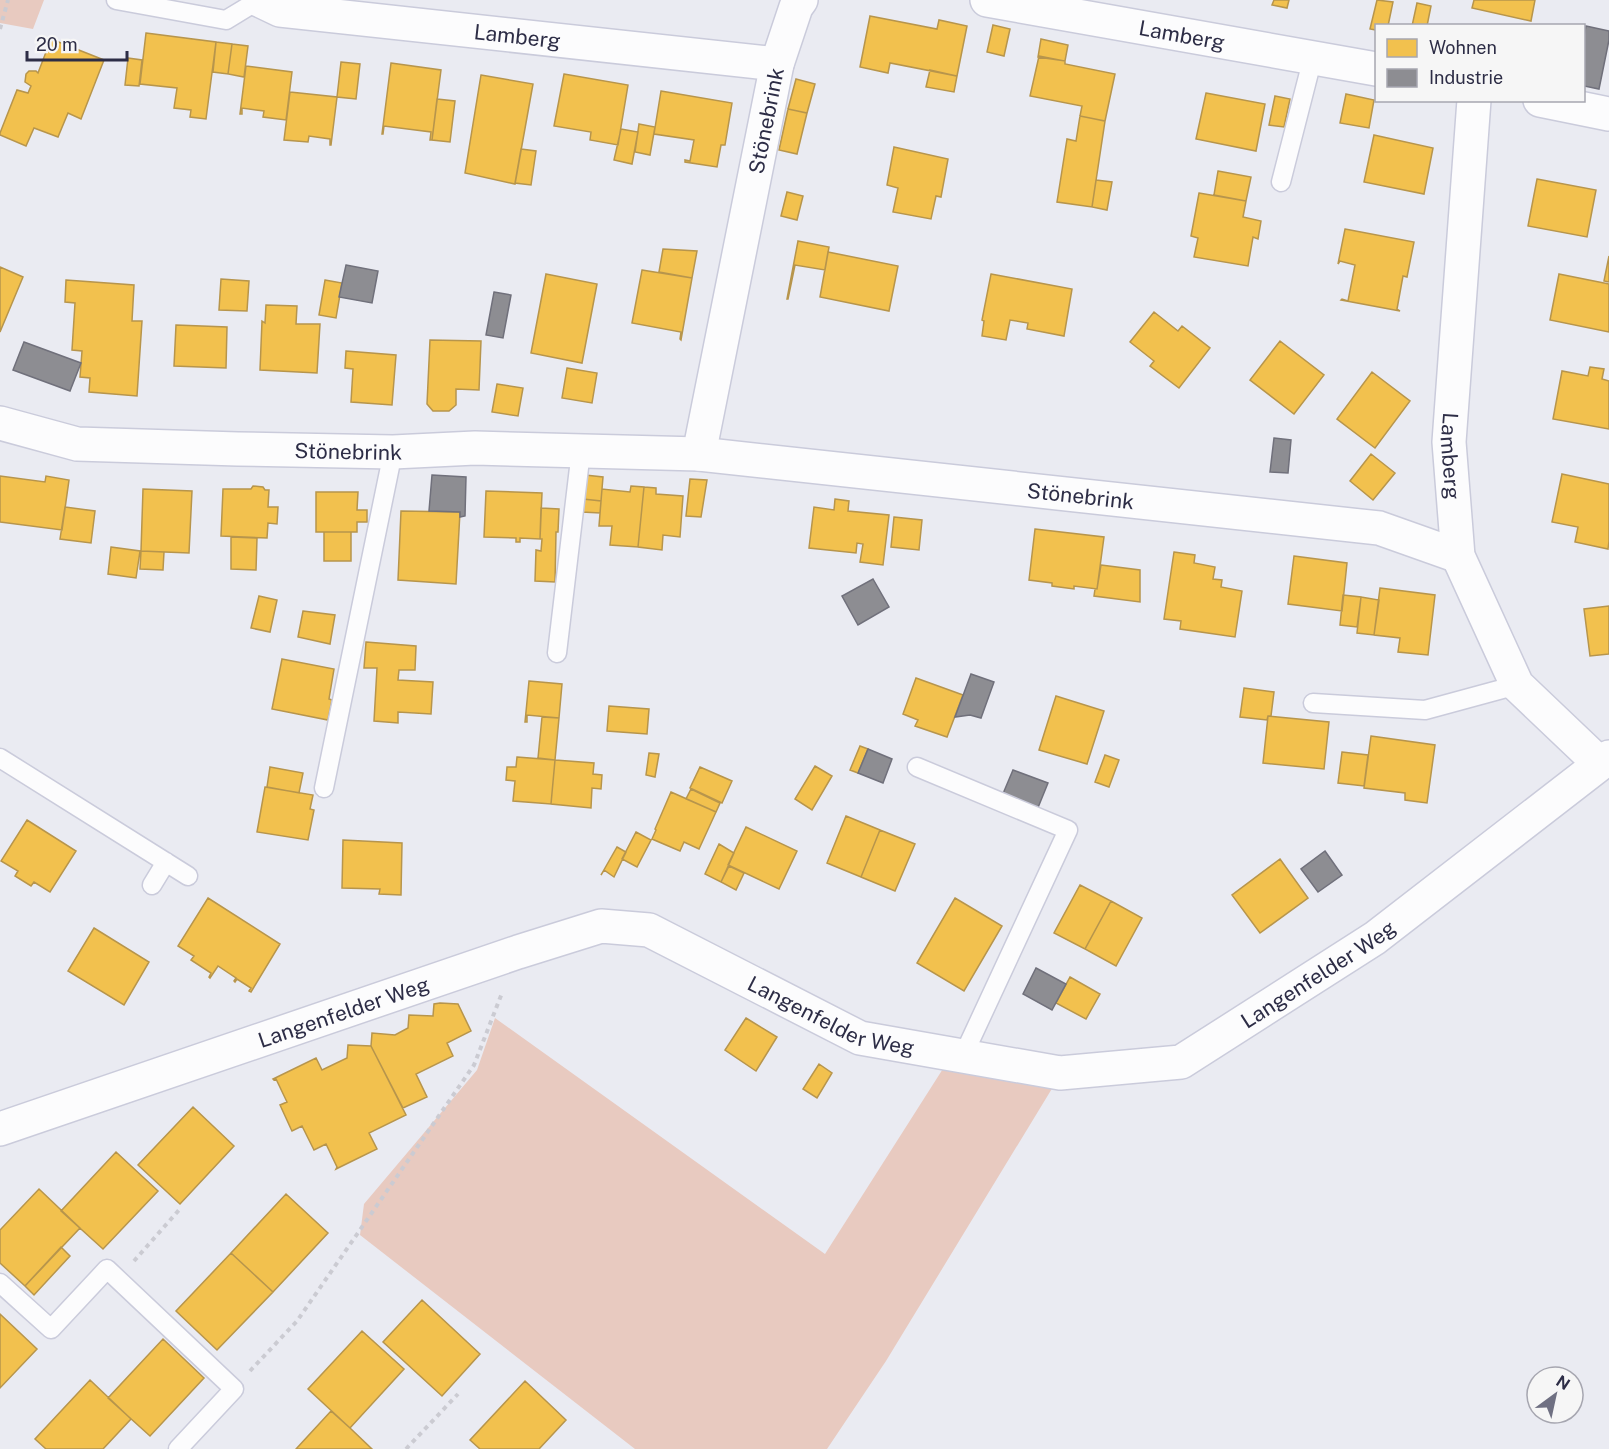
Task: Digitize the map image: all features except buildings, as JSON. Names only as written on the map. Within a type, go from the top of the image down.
[{"type":"street","name":"Lamberg","points":[[259,0],[280,10],[777,64]]},
{"type":"street","name":"Stönebrink","points":[[699,454],[777,64],[796,7],[801,0]]},
{"type":"street","name":"Lamberg","points":[[987,0],[1375,69]]},
{"type":"street","name":"Lamberg","points":[[1474,102],[1449,442],[1458,556],[1517,685],[1604,760]]},
{"type":"street","points":[[1550,102],[1609,114]]},
{"type":"street","name":"Stönebrink","points":[[0,423],[77,444],[393,452],[475,448],[699,454],[1378,528],[1458,556]]},
{"type":"street","name":"Langenfelder Weg","points":[[0,1129],[518,952],[601,926],[649,930],[860,1038],[1060,1073],[1180,1062],[1375,938],[1604,760]]},
{"type":"lane","name":"Lamberg","points":[[116,0],[226,20],[259,0]]},
{"type":"lane","points":[[1281,182],[1313,57]]},
{"type":"lane","points":[[557,653],[581,451]]},
{"type":"lane","points":[[324,788],[393,452]]},
{"type":"lane","points":[[1312,703],[1425,710],[1517,685]]},
{"type":"lane","points":[[0,758],[188,876]]},
{"type":"lane","points":[[917,767],[1068,830],[963,1056]]},
{"type":"lane","points":[[152,885],[166,862]]},
{"type":"lane","points":[[0,1283],[51,1329],[107,1269],[234,1389],[178,1449]]},
{"type":"path","points":[[0,29],[8,0]]},
{"type":"path","points":[[234,1389],[297,1321],[474,1065],[518,952]]},
{"type":"path","points":[[135,1259],[178,1210]]},
{"type":"path","points":[[406,1449],[458,1394]]},
{"type":"shaded area","points":[[0,0],[44,0],[33,29],[0,23]]},
{"type":"shaded area","points":[[495,1018],[825,1254],[946,1064],[1056,1082],[886,1361],[827,1449],[635,1449],[360,1235],[364,1204],[477,1070]]}]
